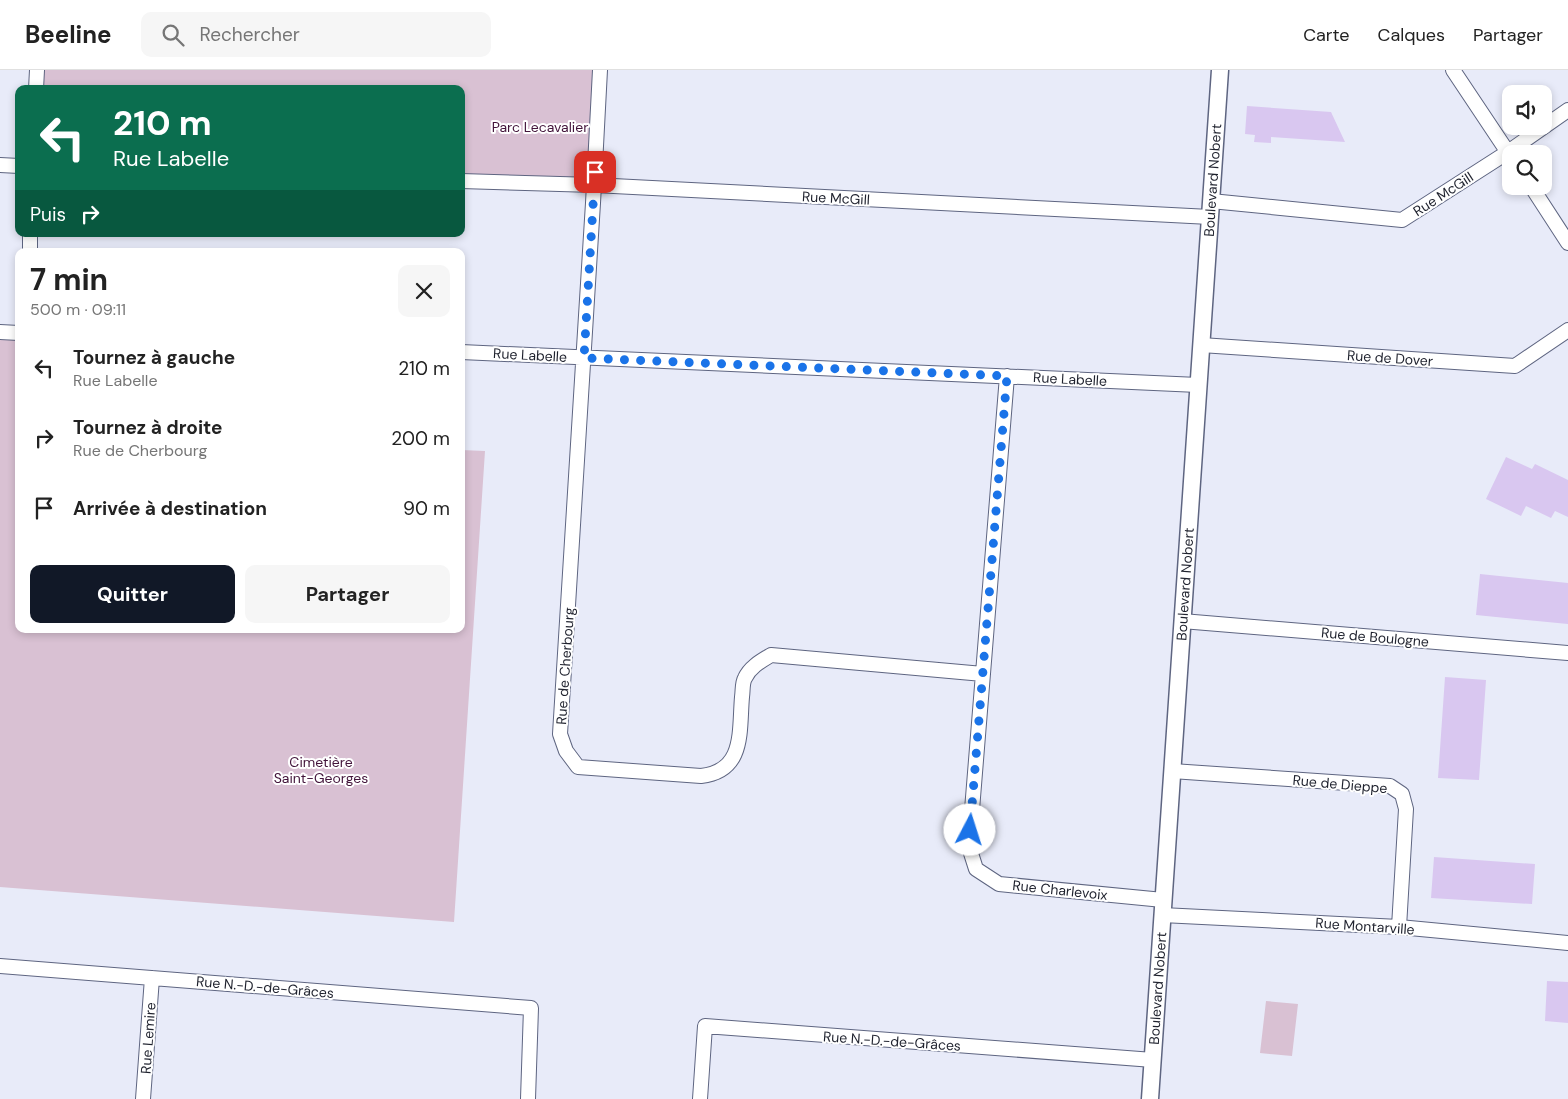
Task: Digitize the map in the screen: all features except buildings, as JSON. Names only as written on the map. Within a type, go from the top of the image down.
[{"type":"street","points":[[36,70],[36,85]]},
{"type":"street","name":"Rue de Cherbourg","points":[[600,70],[560,734],[566,752],[578,767],[701,776],[712,775],[725,768],[732,761],[737,750],[744,679],[755,665],[771,655],[983,674]]},
{"type":"street","name":"Boulevard Nobert","points":[[1150,1099],[1220,70]]},
{"type":"street","points":[[1453,70],[1504,145]]},
{"type":"street","name":"Rue McGill","points":[[1522,145],[1568,110]]},
{"type":"street","name":"Rue McGill","points":[[465,181],[1210,209],[1402,220],[1502,159]]},
{"type":"street","points":[[0,165],[15,166]]},
{"type":"street","points":[[1536,195],[1568,243]]},
{"type":"street","name":"Rue de Dover","points":[[1201,345],[1515,366],[1568,330]]},
{"type":"street","points":[[0,332],[15,333]]},
{"type":"street","name":"Rue Labelle","points":[[465,352],[1198,385]]},
{"type":"street","name":"Rue Charlevoix","points":[[1007,376],[969,847],[976,869],[999,884],[1163,907]]},
{"type":"street","name":"Rue de Boulogne","points":[[1182,621],[1568,653]]},
{"type":"street","name":"Rue de Dieppe","points":[[1172,771],[1390,786],[1402,794],[1406,809],[1399,928]]},
{"type":"street","name":"Rue Montarville","points":[[1163,907],[1568,943]]},
{"type":"street","name":"Rue N.-D.-de-Grâces","points":[[0,966],[530,1008],[528,1099]]},
{"type":"street","name":"Rue Lemire","points":[[144,1099],[152,978]]},
{"type":"street","name":"Rue N.-D.-de-Grâces","points":[[700,1099],[704,1026],[1153,1060]]},
{"type":"green space","name":"Parc Lecavalier","points":[[37,70],[600,70],[594,185],[465,181],[465,85],[36,85]]},
{"type":"green space","name":"Cimetière Saint-Georges","points":[[0,332],[15,333],[15,633],[465,633],[465,450],[485,451],[454,922],[0,887]]},
{"type":"green space","points":[[1266,1001],[1298,1004],[1292,1056],[1260,1053]]},
{"type":"route","points":[[595,172],[584,358],[1007,376],[970,830]]}]
